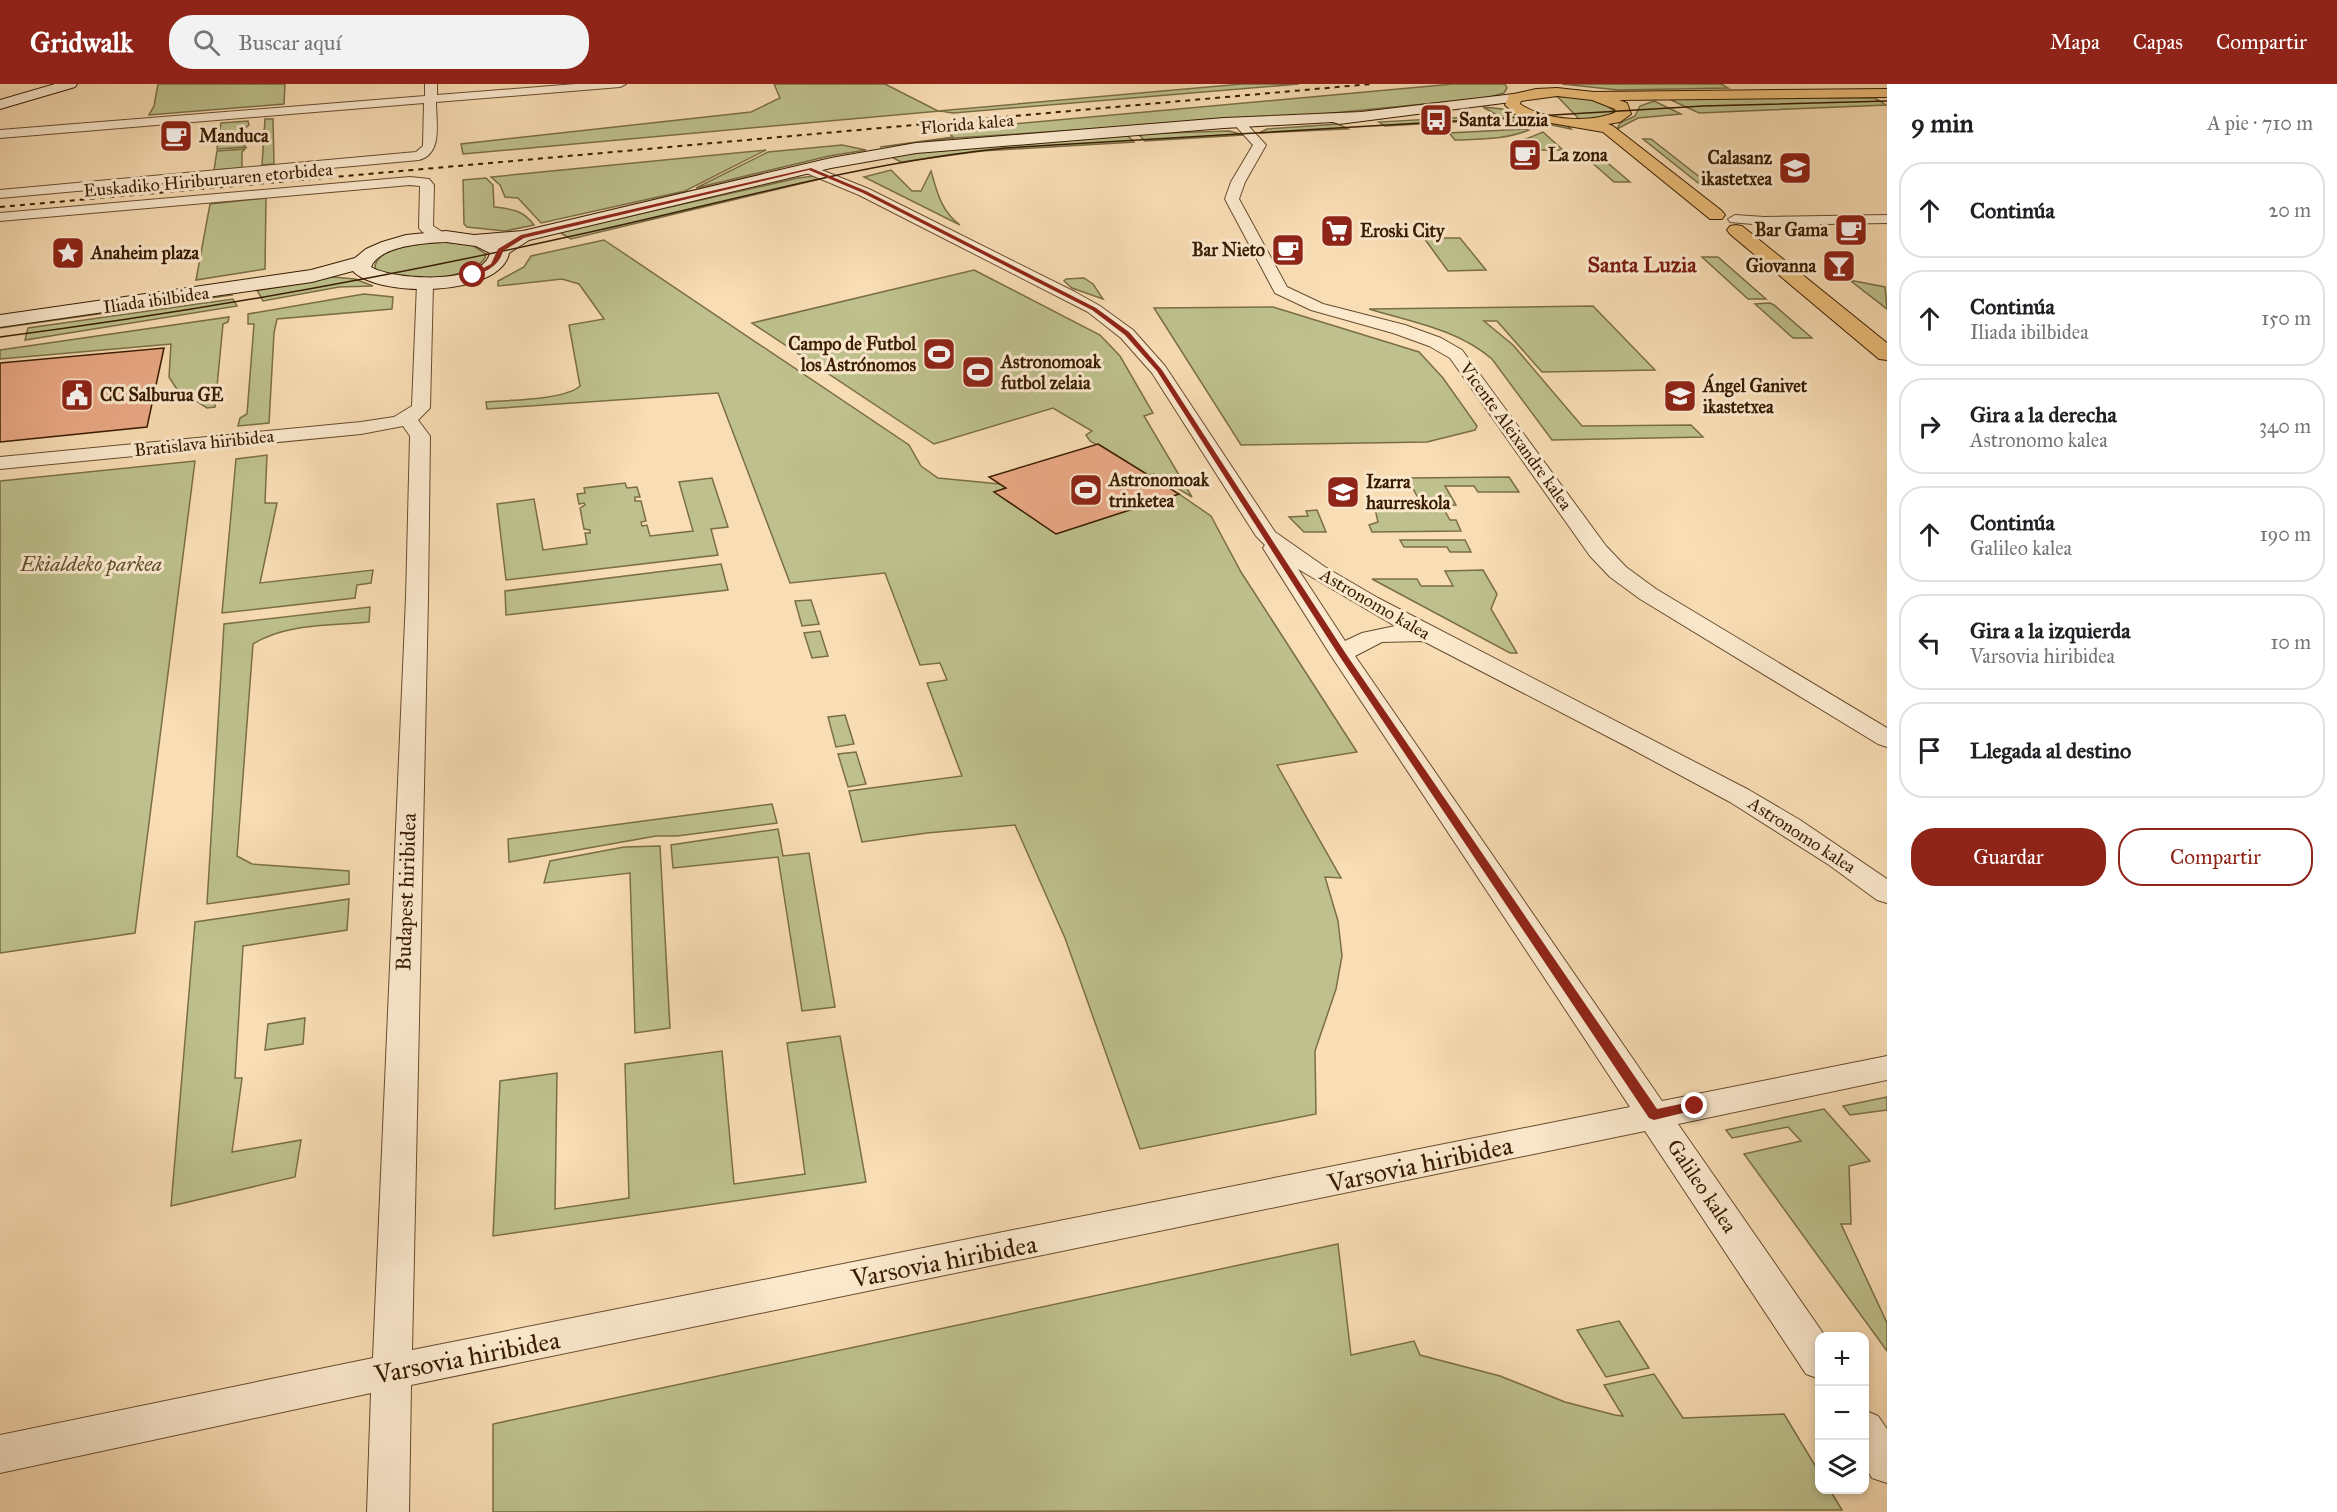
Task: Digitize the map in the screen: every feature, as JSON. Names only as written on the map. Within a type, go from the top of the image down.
[{"type":"main road","points":[[0,94],[34,84]]},
{"type":"main road","points":[[0,105],[70,84]]},
{"type":"main road","points":[[1543,84],[1566,93]]},
{"type":"main road","points":[[1519,97],[1566,93],[1594,96],[1724,93],[1887,94]]},
{"type":"main road","points":[[1519,97],[1546,119],[1576,122],[1615,118],[1649,99],[1887,94]]},
{"type":"main road","points":[[1594,96],[1716,215],[1708,216],[1706,220],[1716,226],[1736,224],[1887,354]]},
{"type":"main road","name":"Florida kalea","points":[[809,169],[862,157],[926,147],[1360,116],[1442,107],[1485,106],[1519,97]]},
{"type":"main road","points":[[367,270],[372,253],[392,245],[443,237],[476,240],[523,236],[809,169]]},
{"type":"main road","points":[[476,240],[492,246],[499,254],[503,248],[523,236]]},
{"type":"main road","name":"Iliada ibilbidea","points":[[0,321],[367,270],[396,283],[425,284],[473,275],[493,265],[499,254]]},
{"type":"street","points":[[430,99],[431,84]]},
{"type":"street","points":[[0,134],[620,84]]},
{"type":"street","name":"Euskadiko Hiriburuaren etorbidea","points":[[0,194],[414,157],[428,151],[430,99]]},
{"type":"street","name":"Vicente Aleixandre kalea","points":[[1241,125],[1260,145],[1233,193],[1232,199],[1281,290],[1317,307],[1420,335],[1456,354],[1598,551],[1618,572],[1648,594],[1887,739]]},
{"type":"street","name":"Astronomo kalea","points":[[809,169],[864,192],[1058,289],[1094,309],[1127,334],[1159,370],[1267,537],[1338,585],[1755,803],[1841,858],[1887,892]]},
{"type":"street","name":"Euskadiko Hiriburuaren etorbidea","points":[[0,217],[419,181],[424,182],[428,190],[426,228],[443,237]]},
{"type":"street","points":[[1736,224],[1760,221],[1887,219]]},
{"type":"street","points":[[407,418],[421,408],[425,284]]},
{"type":"street","name":"Bratislava hiribidea","points":[[0,463],[361,428],[407,418]]},
{"type":"street","name":"Budapest hiribidea","points":[[388,1512],[417,598],[420,436],[407,418]]},
{"type":"street","name":"Galileo kalea","points":[[1267,537],[1342,654],[1815,1355]]},
{"type":"street","points":[[1342,654],[1354,644],[1372,635],[1401,632],[1430,635]]},
{"type":"street","name":"Varsovia hiribidea","points":[[0,1454],[393,1371],[1030,1244],[1887,1068]]},
{"type":"street","points":[[1869,1437],[1887,1464]]},
{"type":"green space","points":[[158,84],[285,84],[284,104],[149,115],[154,106]]},
{"type":"green space","points":[[774,84],[885,84],[938,111],[1242,84],[1299,84],[953,113],[940,111],[463,154],[461,144],[751,112],[780,98]]},
{"type":"green space","points":[[1453,84],[1505,84],[1507,88],[1504,93],[1486,98],[1312,115],[955,138],[880,147],[953,137],[949,133],[993,129],[991,126]]},
{"type":"green space","points":[[1562,84],[1721,84],[1728,88],[1618,90]]},
{"type":"green space","points":[[1556,95],[1598,100],[1615,111],[1603,117],[1579,119]]},
{"type":"green space","points":[[1824,96],[1827,98],[1875,98],[1886,105],[1699,113],[1669,99]]},
{"type":"green space","points":[[1654,101],[1681,114],[1638,118],[1617,129],[1620,123],[1635,116],[1640,106]]},
{"type":"green space","points":[[1483,107],[1502,109],[1567,125],[1571,129],[1537,122],[1507,121]]},
{"type":"green space","points":[[1486,116],[1492,120],[1385,126],[1379,122]]},
{"type":"green space","points":[[265,119],[273,119],[274,164],[262,165]]},
{"type":"green space","points":[[248,121],[249,125],[244,129],[245,140],[242,143],[246,147],[217,149],[221,123]]},
{"type":"green space","points":[[1338,124],[1348,129],[1259,133],[1267,129]]},
{"type":"green space","points":[[1529,130],[1511,136],[1483,139],[1455,140],[1449,133]]},
{"type":"green space","points":[[1229,131],[1244,135],[1145,141],[1138,134]]},
{"type":"green space","points":[[1543,132],[1563,150],[1524,150],[1516,143]]},
{"type":"green space","points":[[1127,135],[1134,142],[982,151],[901,162],[888,155]]},
{"type":"green space","points":[[1643,139],[1651,139],[1711,186],[1702,186]]},
{"type":"green space","points":[[842,145],[866,150],[829,156],[696,188],[768,152]]},
{"type":"green space","points":[[245,149],[242,152],[242,168],[214,170],[217,151]]},
{"type":"green space","points":[[766,150],[685,191],[541,223],[518,198],[505,197],[500,185],[491,177]]},
{"type":"green space","points":[[1580,152],[1596,153],[1630,182],[1614,182]]},
{"type":"green space","points":[[891,170],[912,191],[921,191],[931,171],[944,207],[960,225],[864,177]]},
{"type":"green space","points":[[814,176],[824,178],[571,239],[559,232],[798,178]]},
{"type":"green space","points":[[486,178],[493,185],[494,207],[517,211],[526,216],[534,225],[505,231],[467,227],[464,224],[463,180]]},
{"type":"green space","points":[[266,198],[265,269],[196,280],[210,204]]},
{"type":"green space","points":[[1424,238],[1460,238],[1486,270],[1448,271]]},
{"type":"green space","points":[[604,240],[909,445],[921,466],[938,478],[1000,484],[1006,488],[995,492],[1056,534],[1179,494],[1211,516],[1241,572],[1357,752],[1277,765],[1341,878],[1325,877],[1338,921],[1342,956],[1336,989],[1315,1051],[1316,1114],[1140,1149],[1065,938],[1015,825],[862,842],[849,791],[962,776],[927,683],[947,680],[940,663],[920,665],[885,573],[790,583],[718,393],[487,409],[486,402],[549,397],[573,391],[580,386],[569,325],[604,319],[579,284],[562,279],[498,286],[498,281],[524,267],[531,256]]},
{"type":"green space","points":[[444,242],[472,245],[486,254],[485,258],[471,269],[436,278],[404,278],[376,270],[375,266],[379,259],[394,249],[415,244]]},
{"type":"green space","points":[[1702,257],[1718,257],[1766,299],[1748,299]]},
{"type":"green space","name":"Campo de Futbol los Astrónomos","points":[[974,270],[1100,335],[1120,356],[1153,413],[1144,416],[1192,497],[1154,474],[1148,475],[1090,441],[1086,435],[1092,431],[1053,408],[934,444],[752,323]]},
{"type":"green space","points":[[333,277],[355,279],[373,286],[339,287],[263,301],[256,288]]},
{"type":"green space","points":[[1084,278],[1093,284],[1103,299],[1072,288],[1064,281]]},
{"type":"green space","points":[[1849,280],[1885,287],[1887,309],[1852,282]]},
{"type":"green space","points":[[230,292],[232,295],[0,328],[0,325]]},
{"type":"green space","points":[[364,294],[393,297],[392,309],[277,319],[274,333],[269,423],[238,426],[240,418],[247,414],[254,324],[248,324],[248,314]]},
{"type":"green space","points":[[233,299],[237,306],[25,340],[28,328]]},
{"type":"green space","points":[[1770,303],[1812,338],[1793,338],[1755,304]]},
{"type":"green space","points":[[1593,306],[1655,370],[1542,372],[1497,321],[1484,321],[1513,345],[1582,426],[1691,425],[1703,437],[1552,440],[1492,359],[1449,333],[1369,309]]},
{"type":"green space","points":[[1273,307],[1419,352],[1443,378],[1477,426],[1475,430],[1427,442],[1241,445],[1154,308]]},
{"type":"green space","points":[[229,317],[228,322],[223,324],[215,407],[207,408],[176,388],[169,377],[171,344],[0,359],[0,350]]},
{"type":"green space","points":[[267,455],[265,503],[277,503],[260,583],[373,570],[371,583],[357,585],[355,598],[222,613],[236,459]]},
{"type":"green space","name":"Ekialdeko parkea","points":[[195,461],[135,933],[0,953],[0,481]]},
{"type":"green space","points":[[1509,477],[1519,492],[1478,492],[1474,486],[1445,486],[1456,505],[1442,506],[1450,520],[1456,520],[1461,531],[1372,532],[1369,525],[1378,522],[1375,509],[1366,506],[1422,505],[1407,478]]},
{"type":"green space","points":[[712,478],[728,527],[711,529],[718,555],[506,580],[497,504],[534,499],[543,550],[587,544],[585,533],[590,533],[590,530],[584,529],[580,508],[585,505],[584,503],[579,504],[577,494],[585,493],[584,488],[625,483],[627,488],[637,487],[640,497],[635,497],[635,501],[641,501],[646,521],[641,522],[642,526],[647,525],[650,536],[693,531],[679,482]]},
{"type":"green space","points":[[1317,510],[1326,532],[1304,532],[1289,517],[1308,516],[1306,511]]},
{"type":"green space","points":[[1400,540],[1465,540],[1471,552],[1450,552],[1447,547],[1404,547]]},
{"type":"green space","points":[[721,564],[728,590],[506,615],[505,591]]},
{"type":"green space","points":[[1483,570],[1497,594],[1491,609],[1517,653],[1510,653],[1372,579],[1417,579],[1421,586],[1453,586],[1445,571]]},
{"type":"green space","points":[[811,600],[819,624],[802,626],[795,601]]},
{"type":"green space","points":[[370,607],[369,622],[294,629],[266,637],[253,644],[237,856],[252,864],[349,871],[349,884],[207,904],[224,624]]},
{"type":"green space","points":[[820,631],[828,656],[812,658],[804,633]]},
{"type":"green space","points":[[845,715],[854,744],[836,747],[828,717]]},
{"type":"green space","points":[[856,752],[866,784],[848,787],[838,754]]},
{"type":"green space","points":[[772,804],[777,823],[677,836],[656,836],[509,862],[508,839]]},
{"type":"green space","points":[[778,829],[783,856],[809,853],[835,1007],[802,1011],[778,857],[673,868],[671,845]]},
{"type":"green space","points":[[660,846],[670,1028],[635,1033],[630,873],[544,883],[550,861],[624,847]]},
{"type":"green space","points":[[349,899],[347,930],[243,946],[235,1078],[242,1078],[232,1152],[301,1140],[295,1177],[171,1206],[195,922]]},
{"type":"green space","points":[[305,1018],[303,1044],[265,1050],[268,1024]]},
{"type":"green space","points":[[840,1036],[866,1182],[493,1236],[500,1081],[557,1073],[555,1209],[629,1198],[625,1064],[722,1051],[734,1184],[805,1174],[787,1043]]},
{"type":"green space","points":[[1887,1097],[1887,1110],[1850,1115],[1843,1106]]},
{"type":"green space","points":[[1824,1109],[1870,1161],[1849,1166],[1851,1224],[1841,1224],[1887,1323],[1887,1351],[1744,1154],[1801,1141],[1788,1127],[1732,1138],[1726,1130]]},
{"type":"green space","points":[[1338,1244],[1351,1355],[1414,1341],[1420,1355],[1500,1376],[1565,1402],[1615,1415],[1623,1416],[1604,1385],[1654,1374],[1683,1418],[1784,1414],[1815,1465],[1815,1494],[1832,1494],[1842,1510],[493,1512],[493,1424]]},
{"type":"green space","points":[[1619,1321],[1649,1368],[1606,1377],[1577,1330]]},
{"type":"building","name":"CC Salburua GE","points":[[164,348],[147,427],[0,442],[0,363]]},
{"type":"building","name":"Astronomoak trinketea","points":[[1098,444],[1179,494],[1056,534],[994,492],[1006,488],[989,477]]},
{"type":"tram line","points":[[0,337],[144,317],[359,280],[572,236],[841,174],[1005,148],[1703,106],[1887,101]]},
{"type":"railway","points":[[0,207],[1371,84]]},
{"type":"place","name":"Santa Luzia","points":[[1436,120]]},
{"type":"place","name":"Manduca","points":[[176,136]]},
{"type":"place","name":"La zona","points":[[1525,155]]},
{"type":"place","name":"Calasanz ikastetxea","points":[[1795,168]]},
{"type":"place","name":"Bar Gama","points":[[1851,230]]},
{"type":"place","name":"Eroski City","points":[[1337,231]]},
{"type":"place","name":"Bar Nieto","points":[[1288,250]]},
{"type":"place","name":"Anaheim plaza","points":[[68,253]]},
{"type":"place","name":"Giovanna","points":[[1839,266]]},
{"type":"place","name":"Campo de Futbol los Astrónomos","points":[[939,354]]},
{"type":"place","name":"Astronomoak futbol zelaia","points":[[978,372]]},
{"type":"place","name":"CC Salburua GE","points":[[77,395]]},
{"type":"place","name":"Ángel Ganivet ikastetxea","points":[[1680,396]]},
{"type":"place","name":"Astronomoak trinketea","points":[[1086,490]]},
{"type":"place","name":"Izarra haurreskola","points":[[1343,492]]},
{"type":"district","name":"Santa Luzia","points":[[1642,264]]},
{"type":"route","points":[[473,275],[493,265],[498,259],[500,250],[523,236],[809,169],[864,192],[1094,309],[1127,334],[1159,370],[1342,654],[1654,1115],[1695,1106]]}]
